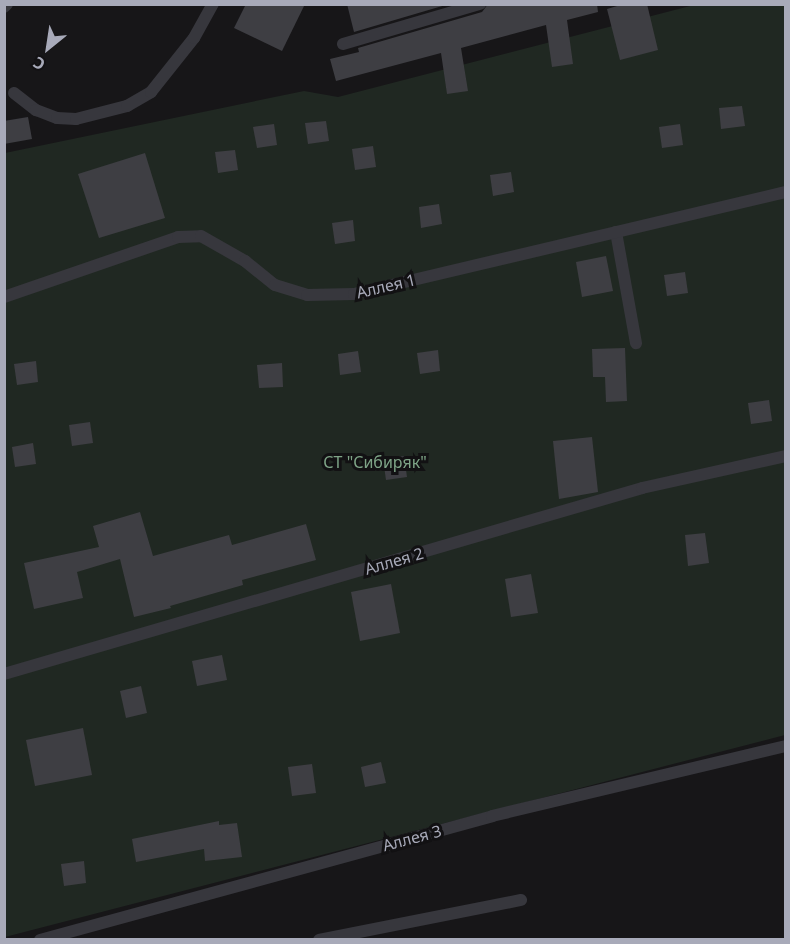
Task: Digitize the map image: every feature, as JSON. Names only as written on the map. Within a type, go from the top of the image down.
[{"type":"lane","points":[[14,93],[36,110],[57,118],[76,119],[128,106],[150,92],[194,38],[213,4]]},
{"type":"lane","points":[[343,44],[480,4]]},
{"type":"lane","name":"Аллея 1","points":[[4,297],[178,237],[201,236],[245,261],[275,285],[307,295],[354,294],[786,192]]},
{"type":"lane","points":[[616,232],[636,343]]},
{"type":"lane","name":"Аллея 2","points":[[4,674],[642,489],[786,456]]},
{"type":"lane","name":"Аллея 3","points":[[40,939],[492,816],[786,746]]},
{"type":"lane","points":[[319,939],[521,900]]},
{"type":"green space","name":"СТ \"Сибиряк\"","points":[[694,5],[785,5],[785,735],[5,937],[5,153],[304,91],[338,97]]},
{"type":"building","points":[[246,4],[305,4],[282,51],[234,28]]},
{"type":"building","points":[[347,4],[449,4],[354,32]]},
{"type":"building","points":[[488,4],[597,4],[598,12],[567,20],[573,64],[552,67],[546,25],[461,48],[468,91],[447,94],[441,53],[336,81],[330,59],[359,52],[358,48],[482,12]]},
{"type":"building","points":[[624,4],[647,4],[658,50],[620,60],[607,9]]},
{"type":"building","points":[[742,106],[745,126],[721,129],[719,108]]},
{"type":"building","points":[[28,117],[32,139],[4,144],[4,121]]},
{"type":"building","points":[[326,121],[329,141],[308,144],[305,123]]},
{"type":"building","points":[[274,124],[277,145],[257,148],[253,127]]},
{"type":"building","points":[[680,124],[683,145],[662,148],[659,127]]},
{"type":"building","points":[[373,146],[376,167],[355,170],[352,149]]},
{"type":"building","points":[[235,150],[238,170],[218,173],[215,152]]},
{"type":"building","points":[[145,153],[165,218],[99,238],[78,174]]},
{"type":"building","points":[[511,172],[514,192],[493,196],[490,175]]},
{"type":"building","points":[[439,204],[442,224],[421,228],[419,207]]},
{"type":"building","points":[[353,220],[355,241],[335,244],[332,223]]},
{"type":"building","points":[[606,256],[613,291],[582,297],[576,262]]},
{"type":"building","points":[[685,272],[688,293],[667,296],[664,275]]},
{"type":"building","points":[[625,348],[627,401],[606,402],[605,377],[593,377],[592,349]]},
{"type":"building","points":[[438,350],[440,371],[420,374],[417,353]]},
{"type":"building","points":[[358,351],[361,372],[340,375],[338,354]]},
{"type":"building","points":[[36,361],[38,382],[17,385],[14,364]]},
{"type":"building","points":[[282,363],[283,387],[259,388],[257,365]]},
{"type":"building","points":[[769,400],[772,421],[751,424],[748,403]]},
{"type":"building","points":[[90,422],[93,443],[72,446],[69,425]]},
{"type":"building","points":[[592,437],[598,492],[559,499],[553,441]]},
{"type":"building","points":[[33,443],[36,464],[15,467],[12,447]]},
{"type":"building","points":[[404,456],[407,477],[386,480],[383,459]]},
{"type":"building","points":[[140,512],[153,556],[229,535],[232,545],[306,524],[316,560],[242,580],[243,585],[134,617],[120,559],[77,572],[83,598],[34,609],[24,563],[99,547],[93,526]]},
{"type":"building","points":[[705,533],[709,563],[688,566],[685,535]]},
{"type":"building","points":[[531,574],[538,613],[511,617],[505,579]]},
{"type":"building","points":[[391,584],[400,633],[360,641],[351,592]]},
{"type":"building","points":[[222,655],[227,680],[197,686],[192,661]]},
{"type":"building","points":[[141,686],[147,713],[126,718],[120,691]]},
{"type":"building","points":[[83,728],[92,775],[35,786],[26,740]]},
{"type":"building","points":[[381,762],[386,783],[365,787],[361,767]]},
{"type":"building","points":[[312,764],[316,793],[292,796],[288,767]]},
{"type":"building","points":[[219,821],[219,825],[237,823],[242,857],[205,861],[204,849],[136,862],[132,839]]},
{"type":"building","points":[[84,861],[86,883],[64,886],[61,864]]}]
